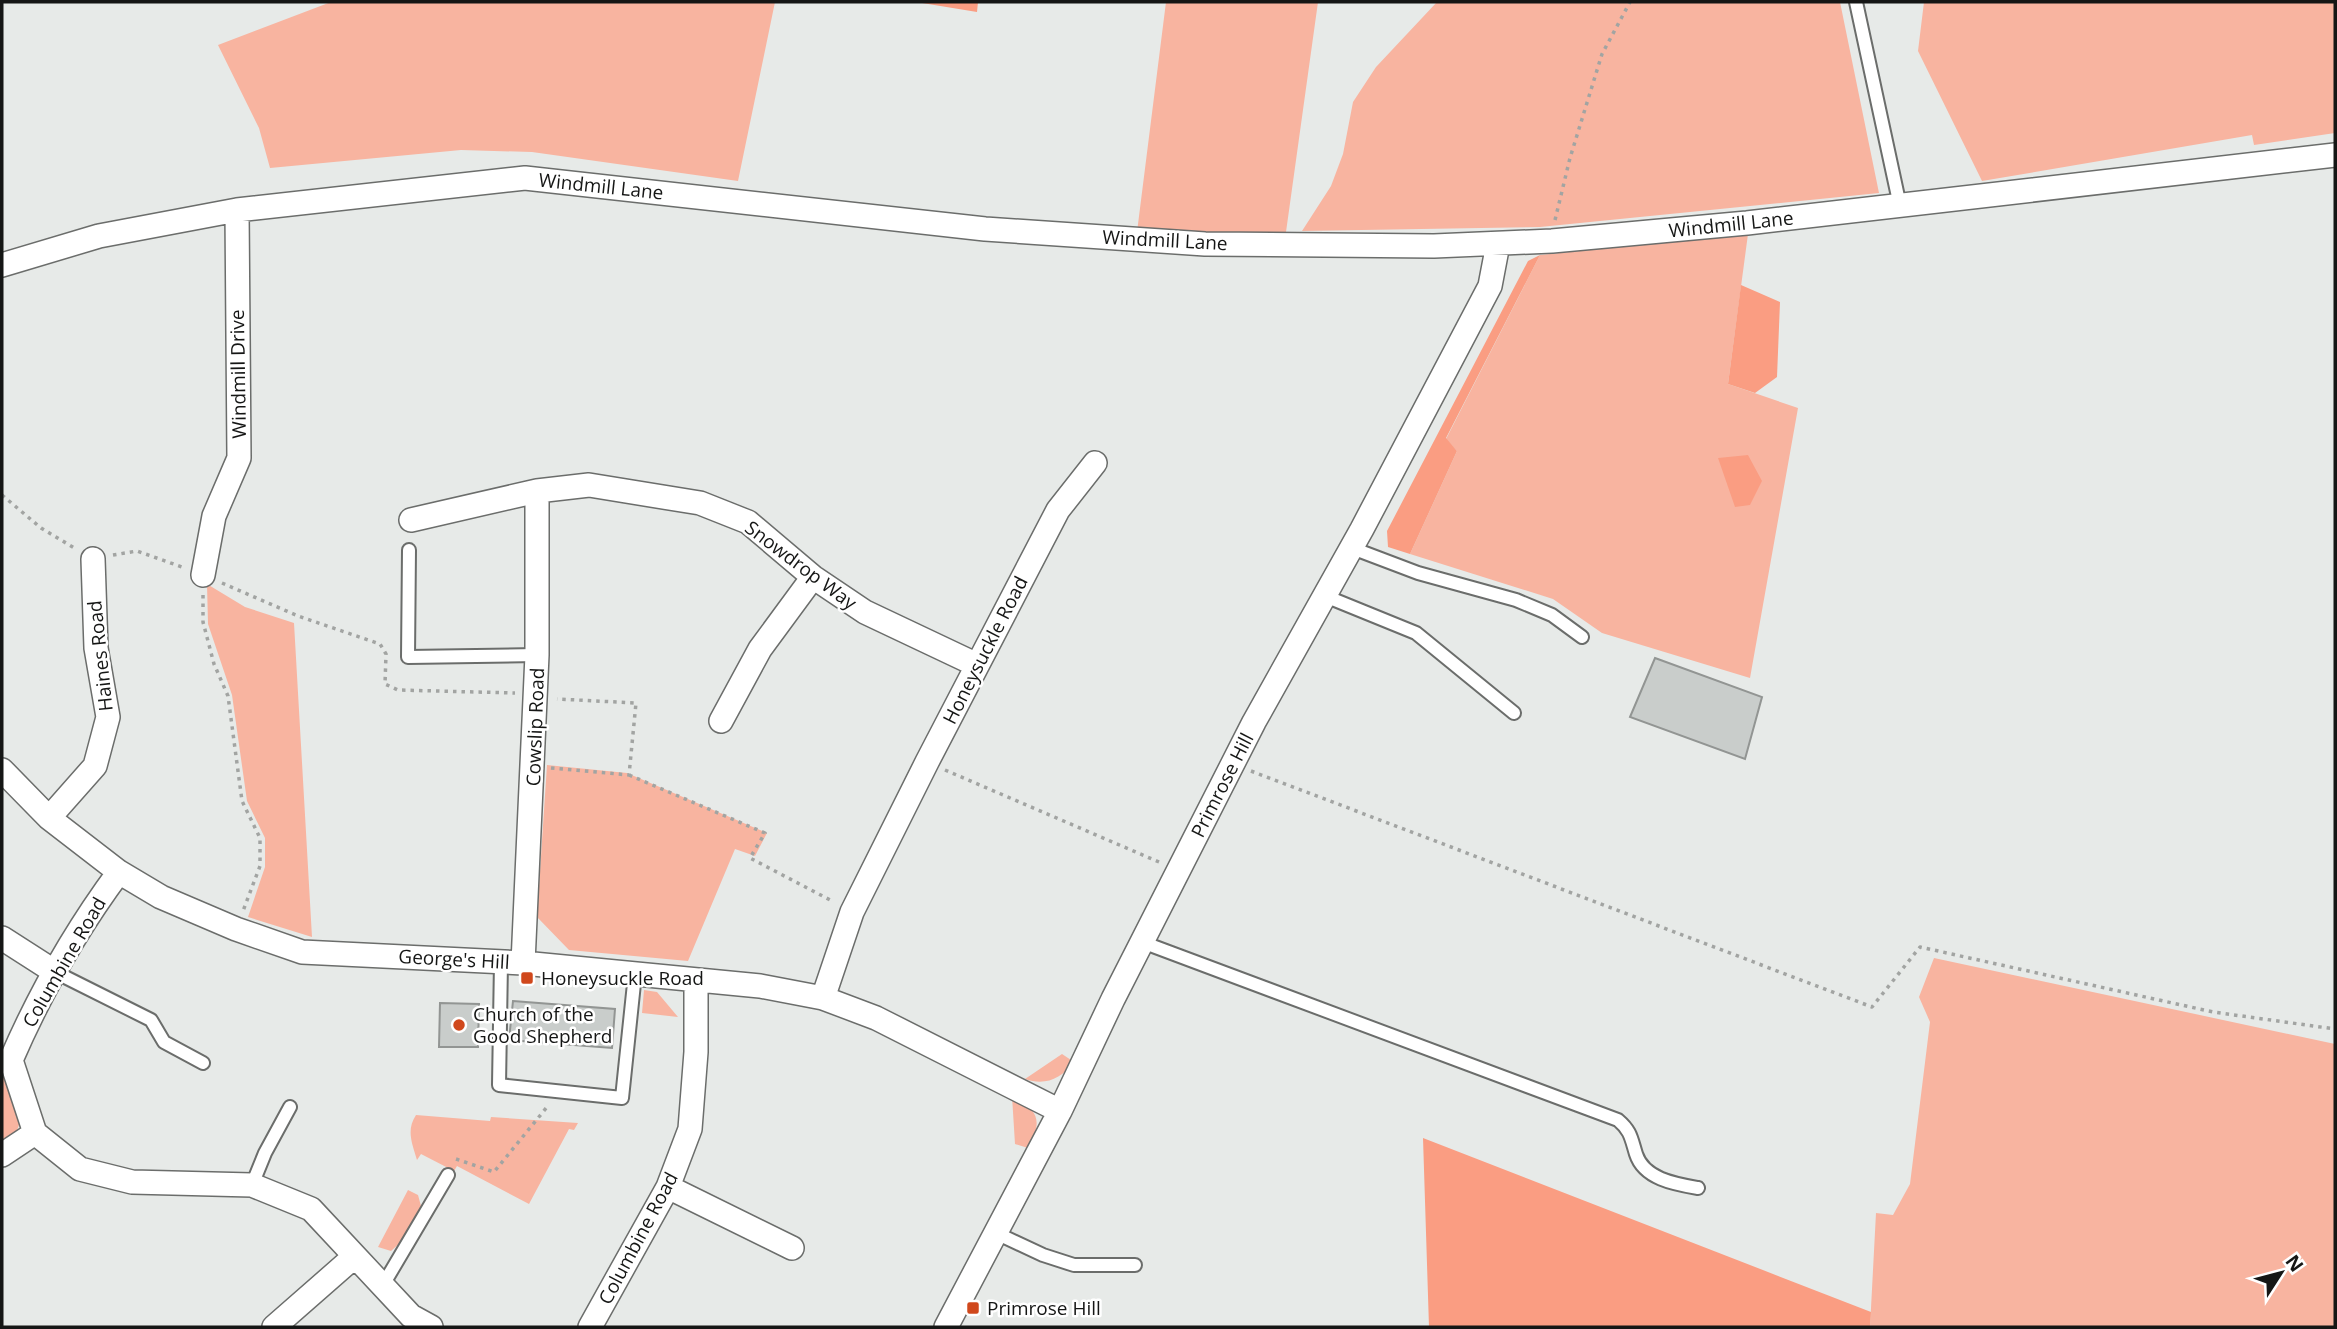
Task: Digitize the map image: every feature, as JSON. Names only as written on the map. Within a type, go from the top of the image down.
[{"type":"street","name":"Windmill Lane","points":[[2,265],[99,236],[237,210],[525,178],[985,229],[1205,244],[1498,244],[1900,206],[2335,155]]},
{"type":"street","name":"Windmill Drive","points":[[203,575],[214,516],[239,458],[237,210]]},
{"type":"street","name":"Primrose Hill","points":[[946,1327],[1060,1111],[1233,764],[1352,548],[1490,286],[1498,244]]},
{"type":"street","name":"Honeysuckle Road","points":[[823,998],[852,912],[927,762],[1058,510],[1095,463]]},
{"type":"street","name":"Snowdrop Way","points":[[411,520],[537,491],[589,485],[700,503],[748,522],[813,577],[866,612],[977,665]]},
{"type":"street","name":"Cowslip Road","points":[[512,962],[533,767],[527,696],[537,655],[537,491]]},
{"type":"street","name":"Haines Road","points":[[49,818],[95,766],[107,717],[96,648],[93,559]]},
{"type":"street","points":[[721,721],[760,649],[813,577]]},
{"type":"street","name":"George's Hill","points":[[2,770],[49,818],[118,872],[161,897],[236,929],[302,952],[512,962],[760,986],[823,998],[876,1018],[1060,1111]]},
{"type":"street","name":"Columbine Road","points":[[35,1133],[6,1059],[87,915],[118,872]]},
{"type":"street","points":[[2,938],[55,972]]},
{"type":"street","name":"Columbine Road","points":[[590,1327],[668,1187],[690,1129],[696,1052],[696,980]]},
{"type":"street","points":[[2,1155],[35,1133],[80,1170],[132,1182],[252,1185],[311,1209],[411,1316],[431,1327]]},
{"type":"street","points":[[668,1187],[792,1248]]},
{"type":"street","points":[[274,1327],[355,1255]]},
{"type":"lane","points":[[1856,2],[1900,206]]},
{"type":"lane","points":[[1352,548],[1418,572],[1516,600],[1552,615],[1582,637]]},
{"type":"lane","points":[[410,550],[408,656],[537,655]]},
{"type":"lane","points":[[1325,596],[1416,633],[1514,713]]},
{"type":"lane","points":[[1142,942],[1618,1120],[1630,1131],[1640,1164],[1663,1181],[1698,1188]]},
{"type":"lane","points":[[512,962],[499,1085],[622,1098],[635,974]]},
{"type":"lane","points":[[55,972],[151,1020],[164,1042],[203,1063]]},
{"type":"lane","points":[[252,1185],[289,1107]]},
{"type":"lane","points":[[383,1285],[448,1175]]},
{"type":"lane","points":[[996,1233],[1043,1255],[1074,1265],[1135,1265]]},
{"type":"path","points":[[1550,241],[1570,158],[1602,54],[1630,2]]},
{"type":"path","points":[[2,495],[41,528],[93,559],[137,551],[203,575],[298,617],[380,644],[386,654],[385,684],[398,690],[636,703],[629,775]]},
{"type":"path","points":[[203,575],[203,622],[214,664],[228,696],[242,800],[260,838],[260,866],[236,929]]},
{"type":"path","points":[[927,762],[1178,871]]},
{"type":"path","points":[[1233,764],[1872,1007],[1920,947],[2213,1012],[2335,1029]]},
{"type":"path","points":[[533,767],[629,775],[765,833],[750,858],[842,906]]},
{"type":"path","points":[[448,1175],[456,1159],[494,1172],[559,1091]]},
{"type":"shaded area","points":[[331,2],[775,2],[738,181],[532,152],[461,150],[270,168],[259,128],[218,45]]},
{"type":"shaded area","points":[[916,2],[978,2],[977,12]]},
{"type":"shaded area","points":[[1166,2],[1318,2],[1286,232],[1137,232]]},
{"type":"shaded area","points":[[1437,2],[1840,2],[1879,193],[1540,227],[1302,231],[1331,186],[1343,154],[1353,102],[1376,67]]},
{"type":"shaded area","points":[[1924,2],[2335,2],[2335,133],[2254,145],[2252,135],[1982,181],[1918,51]]},
{"type":"shaded area","points":[[1748,234],[1728,384],[1798,408],[1750,678],[1602,633],[1553,599],[1410,554],[1457,451],[1446,439],[1540,255]]},
{"type":"shaded area","points":[[1540,255],[1446,438],[1457,451],[1410,554],[1388,547],[1387,531],[1528,261]]},
{"type":"shaded area","points":[[1741,285],[1780,302],[1777,377],[1755,393],[1728,384]]},
{"type":"shaded area","points":[[1748,455],[1762,481],[1750,505],[1735,507],[1718,458]]},
{"type":"shaded area","points":[[207,584],[245,607],[294,623],[312,937],[248,917],[265,867],[265,838],[247,801],[232,695],[208,624]]},
{"type":"shaded area","points":[[547,765],[627,773],[767,833],[755,856],[735,849],[688,961],[569,950],[537,917]]},
{"type":"shaded area","points":[[1934,958],[2335,1044],[2335,1327],[1870,1327],[1876,1213],[1893,1215],[1910,1184],[1930,1022],[1919,997]]},
{"type":"shaded area","points":[[644,990],[657,992],[678,1017],[642,1013]]},
{"type":"shaded area","points":[[1062,1054],[1074,1062],[1064,1073],[1046,1081],[1025,1079]]},
{"type":"shaded area","points":[[2,1073],[8,1075],[20,1113],[17,1131],[2,1145]]},
{"type":"shaded area","points":[[1012,1096],[1028,1107],[1036,1117],[1036,1130],[1028,1148],[1015,1144]]},
{"type":"shaded area","points":[[416,1115],[490,1121],[491,1117],[578,1123],[574,1130],[569,1129],[529,1204],[457,1166],[454,1171],[421,1154],[417,1160],[411,1131]]},
{"type":"shaded area","points":[[1423,1138],[1871,1312],[1870,1327],[1429,1327]]},
{"type":"shaded area","points":[[408,1190],[418,1195],[421,1206],[401,1242],[391,1251],[378,1247]]},
{"type":"building","points":[[1655,658],[1762,697],[1745,759],[1630,717]]},
{"type":"building","points":[[513,1001],[615,1009],[612,1048],[509,1040]]},
{"type":"building","name":"Church of the Good Shepherd","points":[[440,1003],[479,1004],[478,1047],[439,1047]]},
{"type":"place","name":"Honeysuckle Road","points":[[527,978]]},
{"type":"place","name":"Church of the Good Shepherd","points":[[459,1025]]},
{"type":"place","name":"Primrose Hill","points":[[973,1308]]}]
